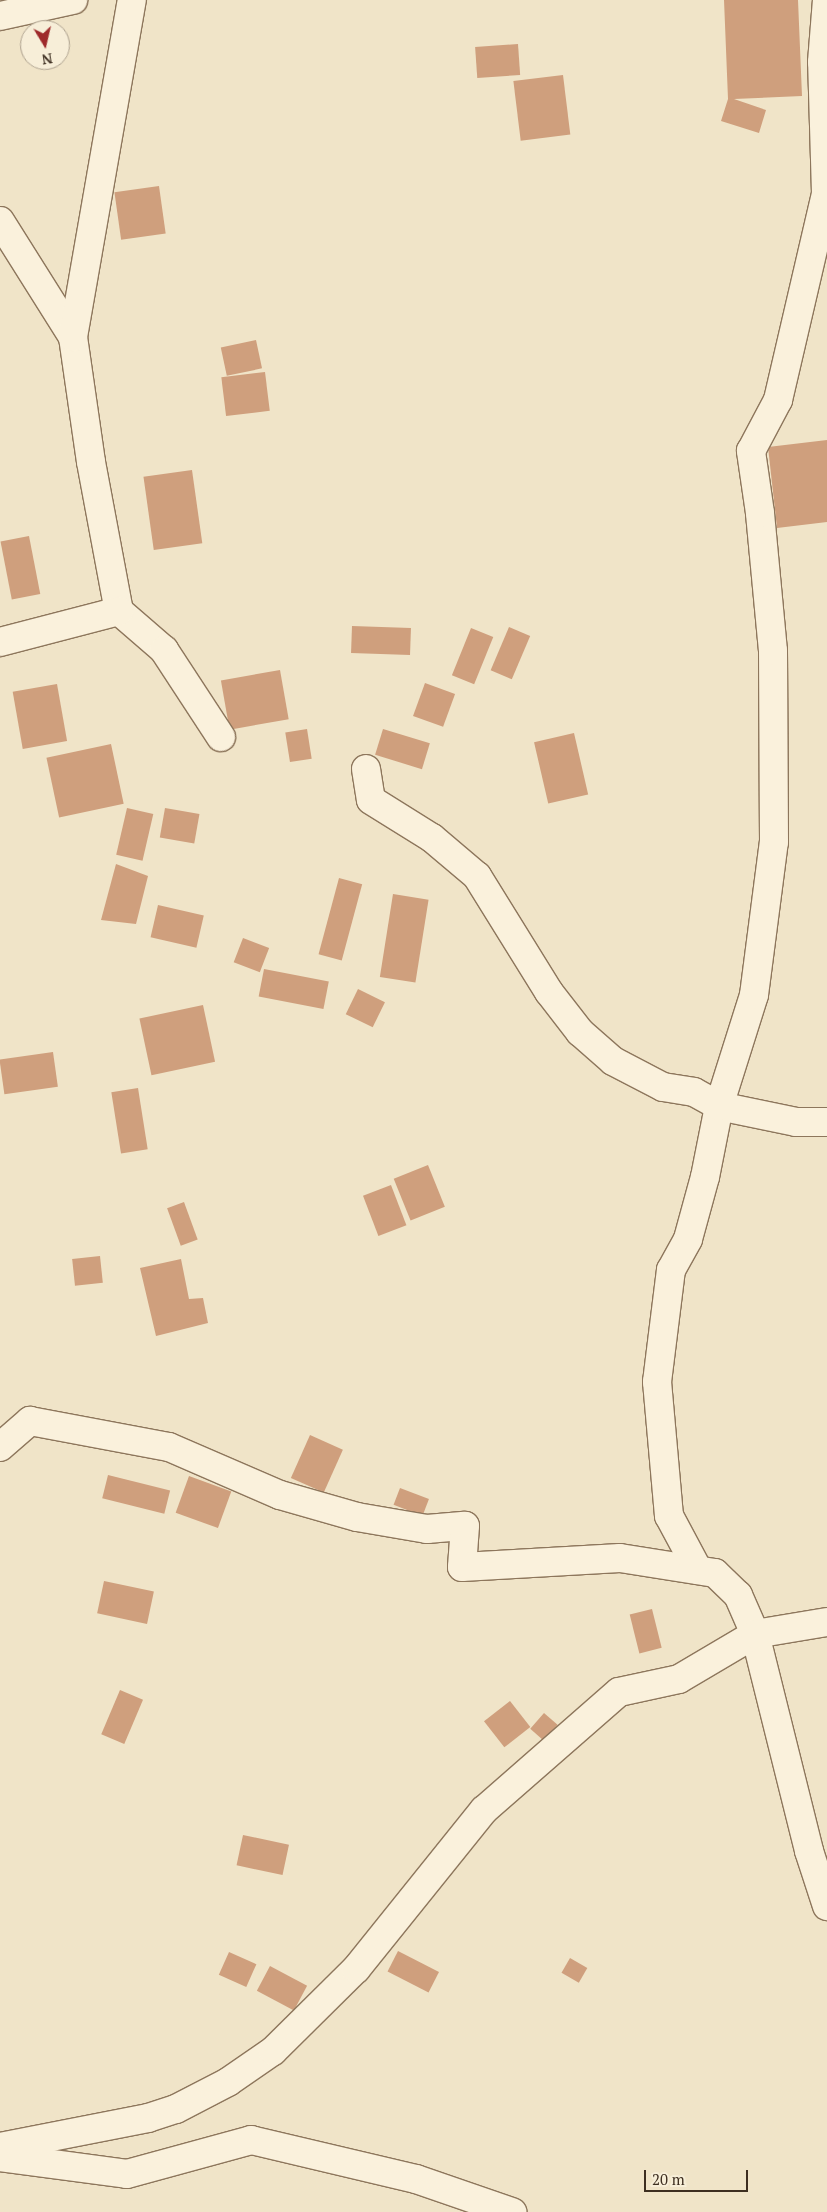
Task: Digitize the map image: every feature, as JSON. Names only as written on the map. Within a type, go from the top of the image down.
[{"type":"street","points":[[0,16],[72,0]]},
{"type":"street","points":[[132,0],[73,337],[91,462],[119,611],[164,650],[221,737]]},
{"type":"street","points":[[698,1570],[669,1516],[657,1382],[671,1270],[690,1230],[706,1177],[719,1106],[754,995],[774,842],[774,651],[760,513],[751,451],[778,400],[826,193],[822,62],[827,0]]},
{"type":"street","points":[[0,221],[73,337]]},
{"type":"street","points":[[0,642],[119,611]]},
{"type":"street","points":[[366,769],[371,800],[432,838],[477,876],[528,961],[580,1032],[613,1061],[663,1086],[694,1092],[719,1106],[796,1122],[827,1122]]},
{"type":"street","points":[[0,1447],[30,1421],[169,1447],[280,1495],[357,1517],[427,1529],[465,1526],[462,1567],[620,1558],[715,1574],[732,1588],[742,1602],[755,1634],[809,1850],[827,1906]]},
{"type":"street","points":[[0,2147],[148,2118],[176,2109],[228,2082],[273,2051],[356,1969],[484,1810],[620,1692],[679,1679],[755,1634],[827,1622]]},
{"type":"street","points":[[0,2158],[127,2174],[250,2140],[416,2178],[512,2212]]},
{"type":"building","points":[[724,0],[798,0],[802,96],[734,99],[766,110],[759,133],[721,121],[728,99]]},
{"type":"building","points":[[518,44],[520,75],[477,78],[475,47]]},
{"type":"building","points":[[563,75],[570,135],[521,141],[513,81]]},
{"type":"building","points":[[159,186],[166,234],[121,240],[114,192]]},
{"type":"building","points":[[256,340],[262,368],[227,376],[221,347]]},
{"type":"building","points":[[265,372],[270,411],[226,416],[221,377]]},
{"type":"building","points":[[827,440],[827,522],[777,528],[768,447]]},
{"type":"building","points":[[192,470],[202,543],[154,550],[143,477]]},
{"type":"building","points":[[29,536],[40,594],[12,599],[1,542]]},
{"type":"building","points":[[352,626],[411,628],[410,655],[351,653]]},
{"type":"building","points":[[509,627],[530,636],[512,679],[491,670]]},
{"type":"building","points":[[471,628],[493,637],[474,684],[452,675]]},
{"type":"building","points":[[280,670],[289,719],[230,730],[221,680]]},
{"type":"building","points":[[425,683],[455,694],[443,727],[413,716]]},
{"type":"building","points":[[57,684],[67,741],[23,749],[13,692]]},
{"type":"building","points":[[307,729],[312,759],[290,762],[285,732]]},
{"type":"building","points":[[383,729],[430,743],[422,769],[375,755]]},
{"type":"building","points":[[574,733],[588,794],[548,804],[534,742]]},
{"type":"building","points":[[111,744],[124,804],[59,817],[46,758]]},
{"type":"building","points":[[127,808],[153,814],[143,861],[116,855]]},
{"type":"building","points":[[165,808],[199,814],[194,844],[160,838]]},
{"type":"building","points":[[116,864],[148,876],[136,924],[101,920]]},
{"type":"building","points":[[339,878],[362,884],[342,961],[319,954]]},
{"type":"building","points":[[393,894],[429,900],[415,983],[380,977]]},
{"type":"building","points":[[158,905],[204,916],[196,948],[151,937]]},
{"type":"building","points":[[243,938],[269,948],[260,972],[234,962]]},
{"type":"building","points":[[264,969],[329,982],[323,1009],[259,996]]},
{"type":"building","points":[[358,989],[385,1002],[373,1027],[346,1014]]},
{"type":"building","points":[[203,1005],[215,1062],[151,1075],[139,1019]]},
{"type":"building","points":[[53,1052],[58,1087],[4,1094],[0,1059]]},
{"type":"building","points":[[138,1088],[148,1149],[121,1153],[111,1092]]},
{"type":"building","points":[[428,1165],[445,1207],[411,1221],[394,1179]]},
{"type":"building","points":[[391,1185],[406,1225],[378,1236],[363,1196]]},
{"type":"building","points":[[184,1202],[198,1240],[181,1246],[167,1208]]},
{"type":"building","points":[[100,1256],[103,1283],[75,1286],[72,1259]]},
{"type":"building","points":[[181,1259],[189,1299],[203,1298],[208,1323],[156,1336],[140,1268]]},
{"type":"building","points":[[310,1435],[343,1450],[324,1493],[291,1478]]},
{"type":"building","points":[[108,1475],[170,1490],[164,1514],[102,1498]]},
{"type":"building","points":[[189,1476],[231,1491],[218,1528],[176,1513]]},
{"type":"building","points":[[400,1488],[429,1499],[422,1516],[394,1505]]},
{"type":"building","points":[[104,1581],[154,1592],[147,1624],[97,1613]]},
{"type":"building","points":[[652,1609],[662,1648],[639,1653],[630,1615]]},
{"type":"building","points":[[120,1690],[143,1700],[124,1744],[101,1734]]},
{"type":"building","points":[[510,1701],[530,1727],[504,1747],[484,1721]]},
{"type":"building","points":[[544,1713],[558,1725],[544,1741],[530,1729]]},
{"type":"building","points":[[243,1835],[289,1845],[283,1875],[237,1865]]},
{"type":"building","points":[[398,1951],[439,1972],[429,1992],[388,1971]]},
{"type":"building","points":[[229,1952],[256,1964],[246,1987],[219,1975]]},
{"type":"building","points":[[570,1958],[587,1968],[579,1983],[562,1973]]},
{"type":"building","points":[[270,1966],[307,1986],[294,2010],[257,1991]]}]
